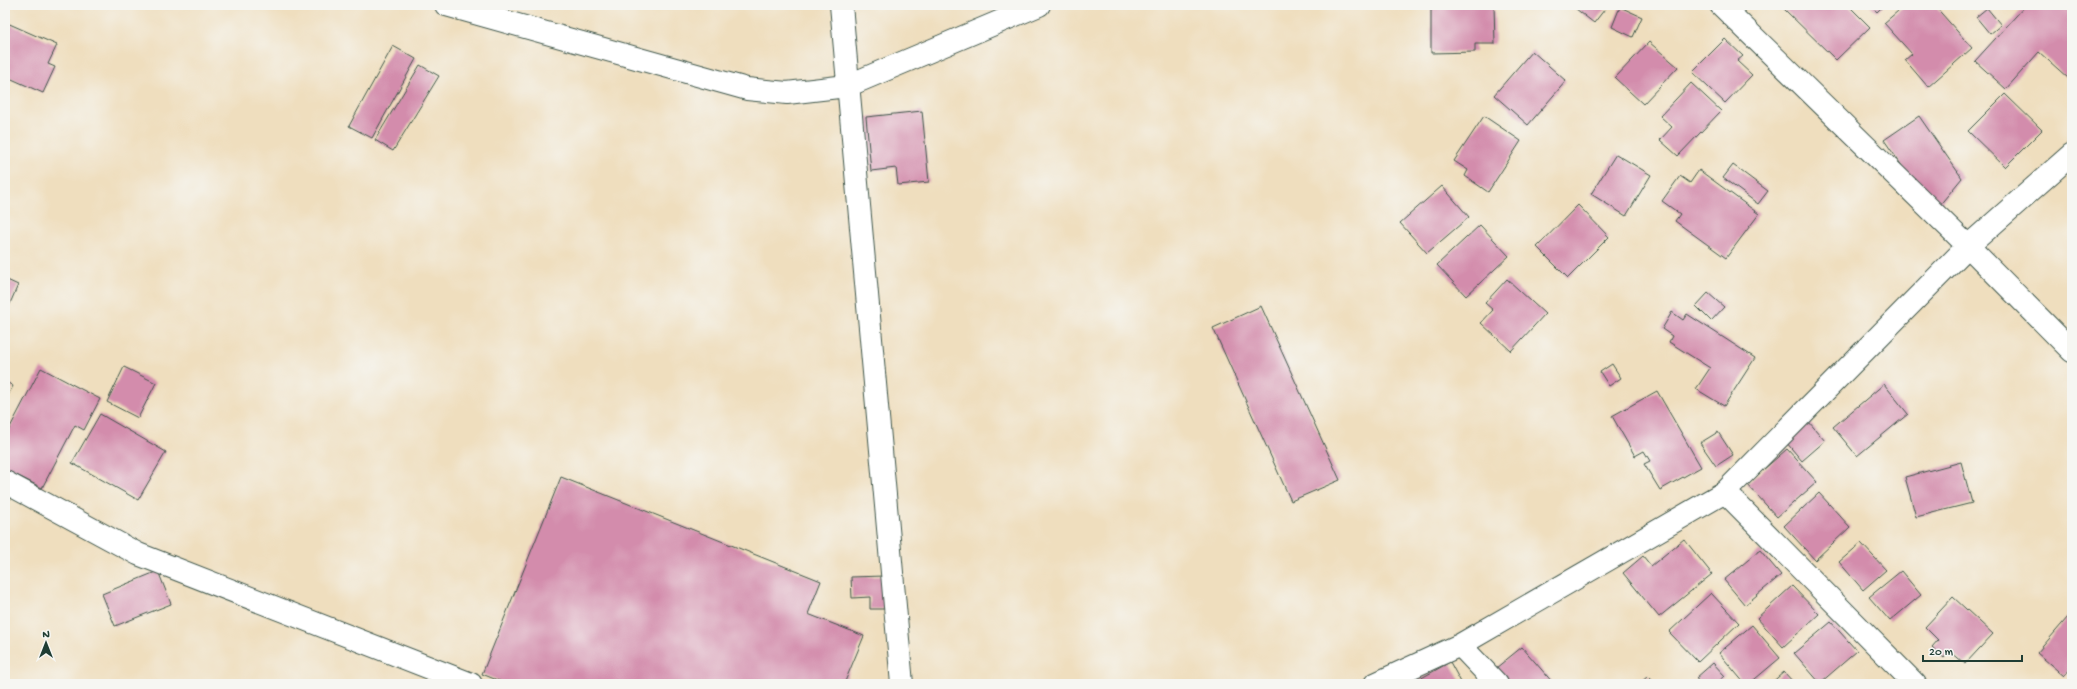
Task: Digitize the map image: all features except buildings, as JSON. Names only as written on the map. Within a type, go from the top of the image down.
[{"type":"street","points":[[446,5],[747,89],[787,93],[847,86],[1039,5]]},
{"type":"street","points":[[841,5],[847,86],[902,684]]},
{"type":"street","points":[[1721,5],[1968,246],[2072,351]]},
{"type":"street","points":[[1375,684],[1460,645],[1726,492],[1968,246],[2072,154]]},
{"type":"street","points":[[5,482],[138,554],[468,683]]},
{"type":"street","points":[[1726,492],[1915,684]]},
{"type":"street","points":[[1460,645],[1497,684]]}]
